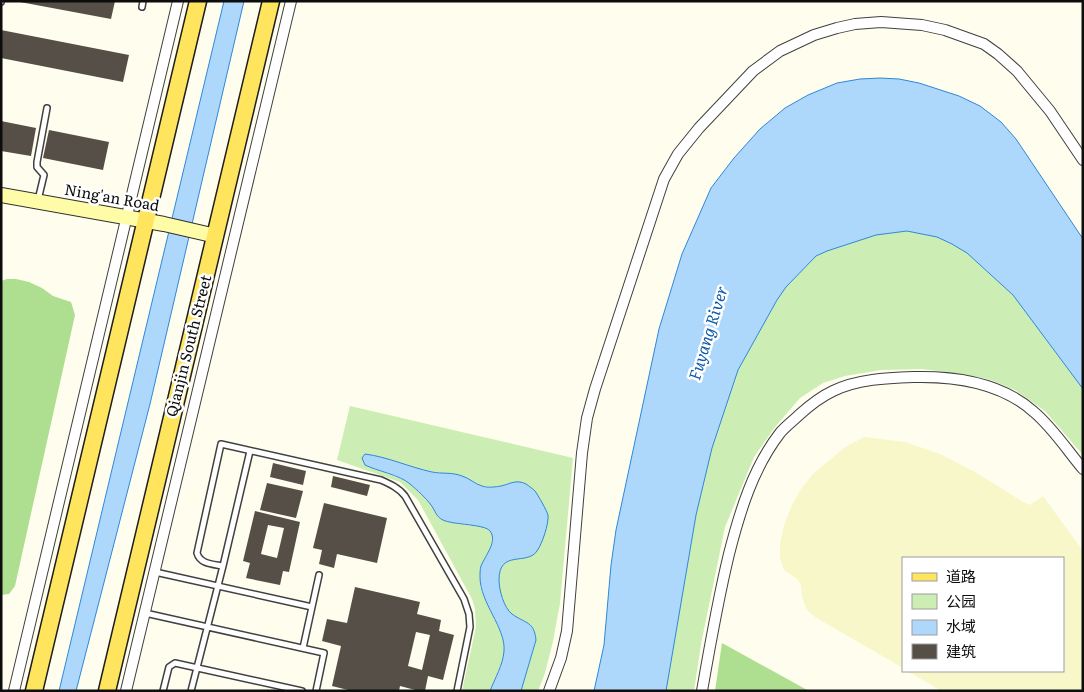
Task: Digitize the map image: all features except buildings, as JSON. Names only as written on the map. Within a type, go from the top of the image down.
[{"type":"main road","points":[[34,691],[198,1]]},
{"type":"main road","name":"Qianjin South Street","points":[[107,691],[271,1]]},
{"type":"street","points":[[14,691],[178,1]]},
{"type":"street","points":[[126,691],[291,1]]},
{"type":"street","points":[[549,691],[561,658],[567,631],[582,453],[587,418],[595,389],[664,180],[678,154],[699,128],[753,71],[780,51],[805,39],[855,24],[881,22],[922,25],[945,30],[984,44],[1017,71],[1050,111],[1083,160]]},
{"type":"street","name":"Ning'an Road","points":[[1,195],[164,224],[216,236]]},
{"type":"street","points":[[702,691],[722,582],[735,530],[750,486],[764,457],[781,432],[810,404],[833,390],[861,382],[889,378],[926,376],[978,382],[998,389],[1034,411],[1083,469]]},
{"type":"lane","points":[[38,201],[44,175],[37,167],[37,162],[47,108]]},
{"type":"lane","points":[[223,566],[202,562],[198,558],[197,552],[221,444],[381,480],[402,492],[405,496],[468,608],[470,627],[457,691]]},
{"type":"lane","points":[[191,691],[250,451]]},
{"type":"lane","points":[[154,572],[312,607]]},
{"type":"lane","points":[[303,648],[319,575]]},
{"type":"lane","points":[[145,613],[324,653],[316,691]]},
{"type":"lane","points":[[163,691],[169,667],[175,663],[302,691]]},
{"type":"green space","points":[[907,231],[937,237],[967,253],[1013,295],[1083,389],[1083,455],[1045,411],[1015,390],[988,379],[922,369],[881,370],[845,376],[823,383],[800,398],[775,427],[754,457],[725,527],[701,644],[694,691],[666,691],[696,515],[712,448],[738,370],[777,300],[786,287],[816,256],[876,235]]},
{"type":"green space","points":[[7,279],[29,282],[53,296],[71,302],[75,315],[15,586],[9,594],[1,595],[1,281]]},
{"type":"green space","points":[[350,406],[573,458],[560,603],[545,673],[538,691],[521,691],[536,641],[531,625],[517,618],[507,609],[499,582],[501,569],[506,562],[523,558],[509,483],[503,486],[481,486],[473,481],[443,473],[365,465],[409,482],[432,505],[436,514],[458,524],[484,527],[490,530],[493,537],[480,586],[504,640],[503,660],[490,691],[462,691],[476,627],[475,609],[472,599],[418,500],[400,482],[337,460]]},
{"type":"green space","points":[[864,437],[905,442],[940,454],[975,472],[1030,505],[1043,496],[1083,551],[1083,691],[942,691],[909,672],[1064,672],[1064,557],[902,557],[902,667],[815,617],[807,610],[802,597],[801,585],[797,579],[784,570],[780,558],[780,545],[784,525],[801,489],[812,475],[844,448]]},
{"type":"green space","points":[[722,643],[809,691],[715,691]]},
{"type":"water","points":[[224,1],[244,1],[150,404],[76,691],[59,691]]},
{"type":"water","name":"Fuyang River","points":[[880,78],[919,83],[959,96],[980,106],[1001,122],[1016,139],[1083,239],[1083,389],[1013,295],[967,253],[952,244],[937,237],[907,231],[876,235],[816,256],[786,287],[777,300],[738,370],[712,448],[696,515],[666,691],[594,691],[604,645],[616,530],[659,329],[682,254],[711,188],[760,129],[785,108],[808,95],[837,83]]},
{"type":"water","points":[[365,454],[382,457],[432,472],[458,475],[484,487],[501,486],[516,482],[526,484],[535,491],[548,515],[541,544],[537,551],[527,558],[508,561],[504,564],[500,570],[499,580],[501,594],[509,611],[531,626],[535,634],[536,640],[521,691],[490,691],[503,656],[504,642],[481,587],[481,567],[493,539],[490,531],[482,527],[448,522],[441,519],[427,500],[406,481],[365,465],[362,458]]}]
